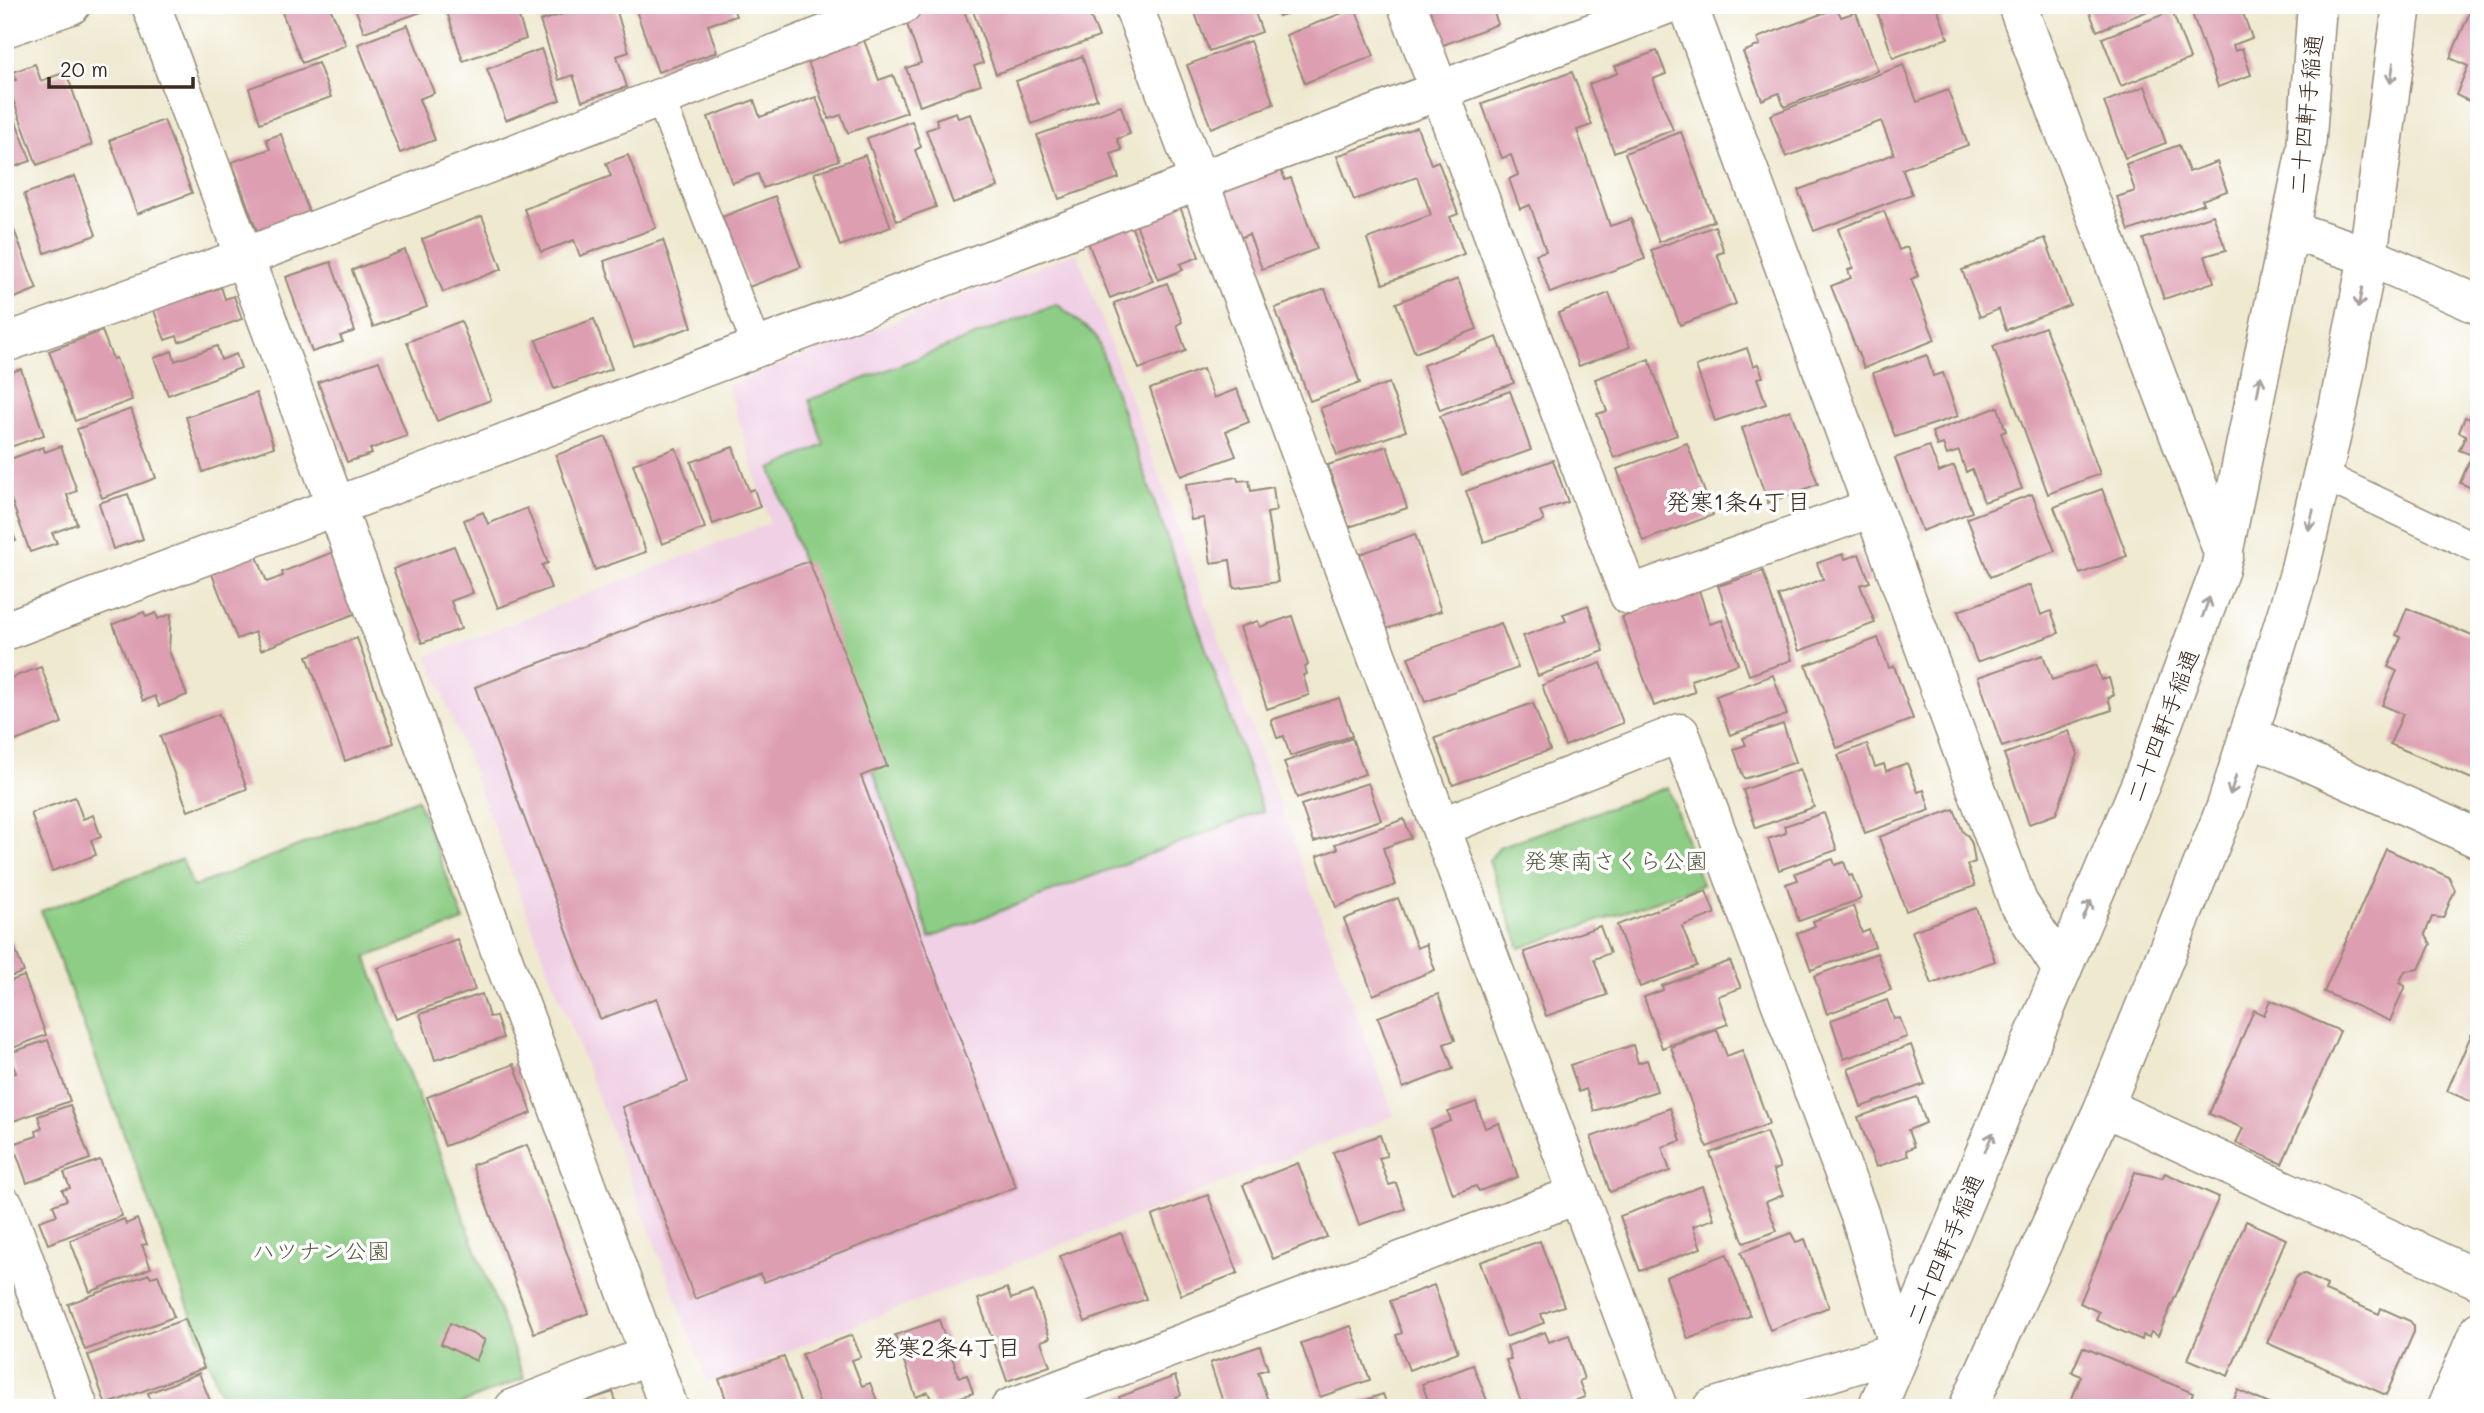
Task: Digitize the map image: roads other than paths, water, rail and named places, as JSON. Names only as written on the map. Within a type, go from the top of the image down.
[{"type":"street","points":[[5,28],[71,5]]},
{"type":"street","points":[[151,5],[669,1408]]},
{"type":"street","points":[[5,343],[245,257],[902,5]]},
{"type":"street","points":[[1133,5],[1658,1408]]},
{"type":"street","points":[[1407,5],[1629,595],[1872,508]]},
{"type":"street","points":[[2017,5],[2224,555]]},
{"type":"street","name":"二十四軒手稲通","points":[[1877,1408],[2143,778],[2224,555],[2306,149],[2317,5]]},
{"type":"street","points":[[1968,1408],[2104,1107],[2226,807],[2298,577],[2339,404],[2368,256],[2402,5]]},
{"type":"street","points":[[5,631],[1668,6],[1872,508],[2018,902],[2062,970]]},
{"type":"street","points":[[2290,230],[2368,256],[2478,304]]},
{"type":"street","points":[[1441,827],[1680,733],[1860,1216],[1900,1351],[1712,1408]]},
{"type":"street","points":[[2248,735],[2479,839]]},
{"type":"street","points":[[2104,1107],[2479,1280]]},
{"type":"street","points":[[1010,1408],[1579,1194]]},
{"type":"street","points":[[5,1207],[19,1288],[79,1408]]},
{"type":"street","points":[[2446,1408],[2479,1331]]},
{"type":"street","points":[[514,1408],[650,1355]]},
{"type":"lane","points":[[660,98],[757,348]]},
{"type":"lane","points":[[2322,475],[2479,549]]},
{"type":"district","name":"発寒1条4丁目","points":[[1738,500]]},
{"type":"district","name":"発寒2条4丁目","points":[[947,1346]]},
{"type":"park label","name":"発寒南さくら公園","points":[[1616,860]]},
{"type":"park label","name":"ハツナン公園","points":[[321,1250]]}]
